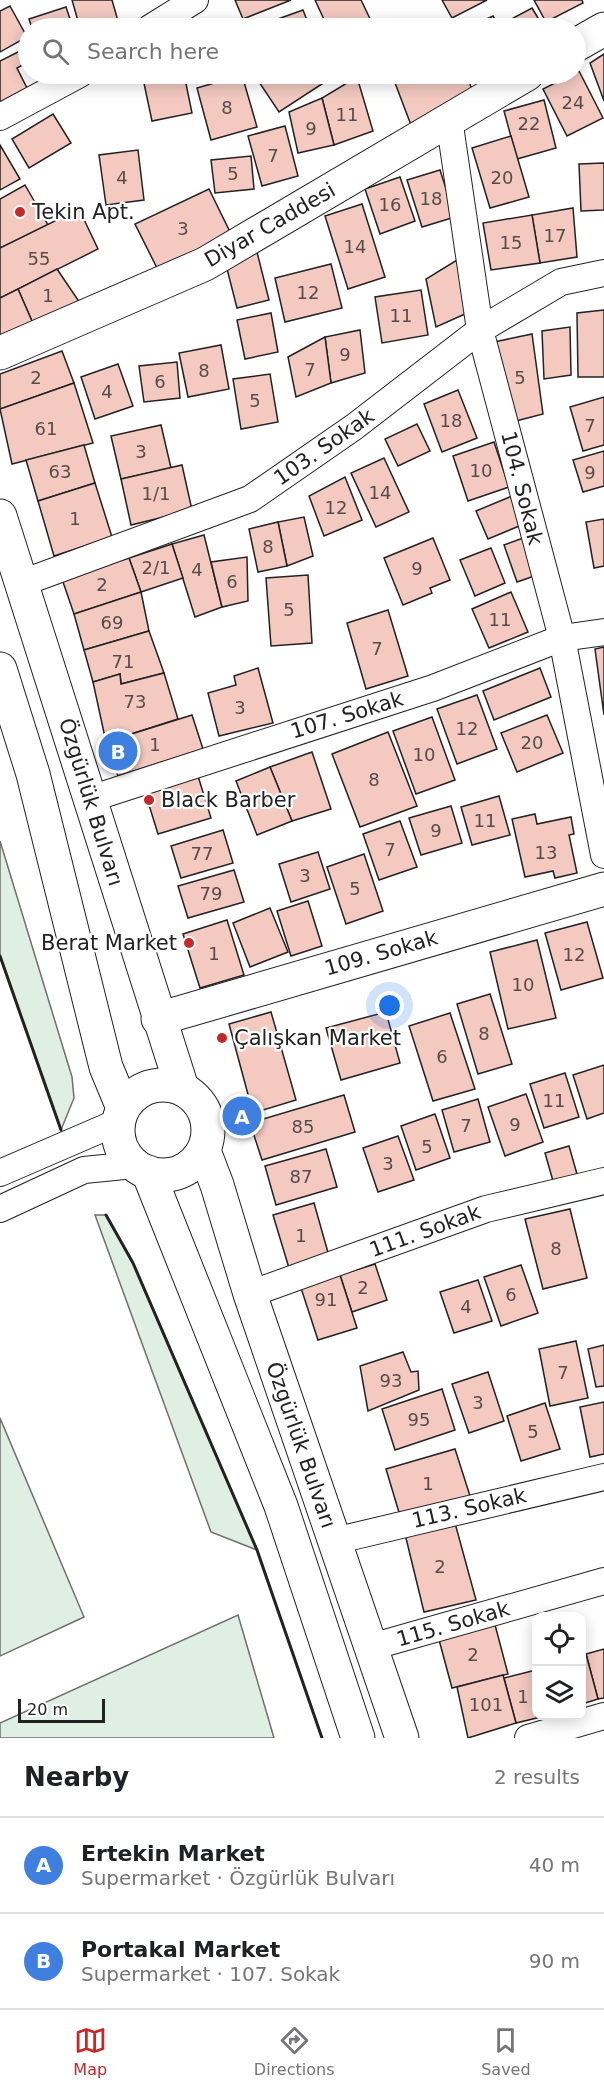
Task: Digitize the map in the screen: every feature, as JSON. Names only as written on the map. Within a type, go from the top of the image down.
[{"type":"main road","points":[[586,39],[604,29]]},
{"type":"main road","name":"Diyar Caddesi","points":[[0,353],[205,264],[509,84]]},
{"type":"main road","name":"Özgürlük Bulvarı","points":[[0,516],[158,1019],[182,1088]]},
{"type":"main road","points":[[0,669],[33,774],[106,1067],[121,1115],[120,1146],[141,1169],[174,1174],[186,1170],[204,1151],[209,1137],[206,1115],[194,1096],[182,1088],[155,1085],[142,1089],[121,1115]]},
{"type":"main road","name":"109. Sokak","points":[[158,1019],[604,889]]},
{"type":"main road","name":"Özgürlük Bulvarı","points":[[204,1151],[217,1185],[250,1294],[402,1738]]},
{"type":"main road","name":"Özgürlük Bulvarı","points":[[141,1169],[281,1506],[358,1738]]},
{"type":"street","points":[[166,18],[195,0]]},
{"type":"street","points":[[0,117],[61,84]]},
{"type":"street","name":"104. Sokak","points":[[448,119],[480,330],[562,638],[604,855]]},
{"type":"street","name":"103. Sokak","points":[[22,583],[250,499],[354,427],[480,330],[561,282],[604,273]]},
{"type":"street","name":"107. Sokak","points":[[90,799],[433,688],[562,638],[604,632]]},
{"type":"street","points":[[0,1173],[121,1115]]},
{"type":"street","points":[[0,1209],[84,1170],[141,1169]]},
{"type":"street","name":"111. Sokak","points":[[250,1294],[486,1209],[604,1181]]},
{"type":"street","name":"113. Sokak","points":[[334,1541],[604,1477]]},
{"type":"street","name":"115. Sokak","points":[[371,1647],[604,1581]]},
{"type":"street","points":[[528,1738],[604,1716]]},
{"type":"green space","points":[[0,841],[72,1077],[74,1098],[61,1130],[0,956]]},
{"type":"green space","points":[[95,1215],[106,1215],[133,1263],[257,1550],[211,1532]]},
{"type":"green space","points":[[0,1418],[84,1617],[0,1656]]},
{"type":"green space","points":[[238,1615],[274,1738],[0,1738],[0,1723]]},
{"type":"building","points":[[72,0],[112,0],[117,18],[77,18]]},
{"type":"building","points":[[235,0],[291,0],[246,18],[243,18]]},
{"type":"building","points":[[315,0],[361,0],[370,18],[323,18]]},
{"type":"building","points":[[442,0],[487,0],[452,18]]},
{"type":"building","points":[[534,0],[582,0],[583,3],[554,18],[544,18]]},
{"type":"building","points":[[10,6],[18,21],[18,42],[0,52],[0,11]]},
{"type":"building","points":[[66,7],[70,18],[32,18]]},
{"type":"building","points":[[532,8],[538,18],[513,18]]},
{"type":"building","points":[[303,10],[306,18],[281,18]]},
{"type":"building","points":[[18,52],[18,84],[25,84],[30,94],[0,108],[0,61]]},
{"type":"building","points":[[604,54],[604,101],[590,63]]},
{"type":"building","points":[[144,84],[186,84],[192,113],[152,121]]},
{"type":"building","points":[[211,84],[245,84],[257,127],[211,140],[197,88]]},
{"type":"building","points":[[260,84],[322,84],[279,112]]},
{"type":"building","points":[[345,84],[359,84],[373,131],[334,145],[322,98]]},
{"type":"building","points":[[395,84],[470,84],[476,100],[411,125]]},
{"type":"building","points":[[553,84],[586,84],[603,118],[567,136],[543,89]]},
{"type":"building","points":[[322,98],[334,145],[298,153],[289,112]]},
{"type":"building","points":[[544,100],[556,148],[517,159],[504,111]]},
{"type":"building","points":[[53,114],[71,143],[29,168],[12,139]]},
{"type":"building","points":[[285,126],[298,176],[262,186],[248,136]]},
{"type":"building","points":[[511,136],[529,197],[490,208],[472,148]]},
{"type":"building","points":[[0,145],[20,179],[0,190]]},
{"type":"building","points":[[138,150],[144,200],[106,205],[99,155]]},
{"type":"building","points":[[251,156],[254,189],[215,193],[211,160]]},
{"type":"building","points":[[604,163],[604,210],[581,211],[579,164]]},
{"type":"building","points":[[440,170],[455,217],[422,227],[407,180]]},
{"type":"building","points":[[400,177],[415,221],[380,234],[365,189]]},
{"type":"building","name":"Tekin Apt.","points":[[25,185],[48,225],[0,248],[0,199]]},
{"type":"building","points":[[209,189],[231,234],[158,270],[135,224]]},
{"type":"building","points":[[362,204],[385,277],[348,289],[325,216]]},
{"type":"building","points":[[573,208],[577,257],[540,263],[532,215]]},
{"type":"building","points":[[79,209],[98,249],[0,298],[0,248]]},
{"type":"building","points":[[532,215],[540,263],[491,270],[483,223]]},
{"type":"building","points":[[257,252],[269,300],[237,308],[225,261]]},
{"type":"building","points":[[457,260],[465,314],[436,327],[426,279]]},
{"type":"building","points":[[331,264],[342,308],[285,322],[275,278]]},
{"type":"building","points":[[57,269],[80,303],[35,328],[18,289]]},
{"type":"building","points":[[18,289],[35,328],[0,341],[0,298]]},
{"type":"building","points":[[421,290],[428,335],[382,343],[375,297]]},
{"type":"building","points":[[604,310],[604,377],[578,377],[577,313]]},
{"type":"building","points":[[271,313],[278,352],[245,359],[237,320]]},
{"type":"building","points":[[570,327],[571,375],[544,379],[542,331]]},
{"type":"building","points":[[360,330],[365,373],[331,383],[325,337]]},
{"type":"building","points":[[532,334],[543,414],[512,422],[494,342]]},
{"type":"building","points":[[325,337],[331,383],[296,397],[288,357]]},
{"type":"building","points":[[221,345],[229,389],[188,397],[179,353]]},
{"type":"building","points":[[62,351],[74,383],[0,409],[0,374]]},
{"type":"building","points":[[177,362],[180,398],[144,402],[139,366]]},
{"type":"building","points":[[118,364],[133,406],[95,419],[81,377]]},
{"type":"building","points":[[270,374],[278,422],[241,429],[233,379]]},
{"type":"building","points":[[74,383],[93,443],[12,464],[0,409]]},
{"type":"building","points":[[458,390],[477,438],[442,452],[424,404]]},
{"type":"building","points":[[604,397],[604,445],[583,451],[570,407]]},
{"type":"building","points":[[417,424],[430,451],[398,466],[385,439]]},
{"type":"building","points":[[161,425],[171,468],[121,479],[111,436]]},
{"type":"building","points":[[494,442],[509,487],[468,501],[453,456]]},
{"type":"building","points":[[84,445],[95,483],[38,501],[26,460]]},
{"type":"building","points":[[604,451],[604,486],[583,492],[573,460]]},
{"type":"building","points":[[384,458],[409,512],[376,527],[351,473]]},
{"type":"building","points":[[182,465],[192,510],[131,525],[121,479]]},
{"type":"building","points":[[345,477],[362,520],[324,536],[309,496]]},
{"type":"building","points":[[95,483],[112,537],[54,556],[38,501]]},
{"type":"building","points":[[512,496],[524,524],[488,539],[476,511]]},
{"type":"building","points":[[304,517],[313,556],[287,566],[278,522]]},
{"type":"building","points":[[604,519],[604,566],[594,568],[586,522]]},
{"type":"building","points":[[278,522],[287,566],[258,572],[249,529]]},
{"type":"building","points":[[204,535],[222,607],[195,617],[172,544]]},
{"type":"building","points":[[526,537],[540,574],[517,582],[504,545]]},
{"type":"building","points":[[433,538],[450,580],[430,588],[432,593],[403,605],[384,558]]},
{"type":"building","points":[[172,544],[183,578],[141,592],[129,558]]},
{"type":"building","points":[[491,548],[505,583],[475,596],[460,560]]},
{"type":"building","points":[[247,557],[248,601],[222,607],[211,562]]},
{"type":"building","points":[[129,558],[141,592],[74,614],[62,579]]},
{"type":"building","points":[[308,575],[312,643],[271,646],[266,578]]},
{"type":"building","points":[[141,592],[149,631],[84,650],[74,614]]},
{"type":"building","points":[[511,592],[528,632],[489,648],[472,609]]},
{"type":"building","points":[[388,610],[408,676],[366,689],[347,623]]},
{"type":"building","points":[[149,631],[164,673],[121,684],[120,674],[93,682],[84,650]]},
{"type":"building","points":[[604,647],[604,715],[595,649]]},
{"type":"building","points":[[258,668],[273,723],[219,736],[208,693],[236,685],[234,676]]},
{"type":"building","points":[[540,668],[551,697],[494,720],[483,691]]},
{"type":"building","points":[[164,673],[178,719],[106,742],[93,682],[120,674],[121,684]]},
{"type":"building","points":[[477,695],[497,749],[457,764],[437,709]]},
{"type":"building","points":[[192,715],[203,749],[118,776],[106,742]]},
{"type":"building","points":[[547,715],[563,753],[517,772],[501,733]]},
{"type":"building","points":[[432,717],[455,780],[416,794],[393,731]]},
{"type":"building","points":[[388,732],[417,806],[360,827],[332,754]]},
{"type":"building","points":[[312,752],[331,809],[292,821],[270,767]]},
{"type":"building","points":[[270,767],[292,821],[257,835],[236,781]]},
{"type":"building","points":[[198,776],[211,818],[158,834],[145,792]]},
{"type":"building","points":[[499,796],[510,835],[472,845],[461,807]]},
{"type":"building","points":[[451,806],[462,843],[421,855],[409,818]]},
{"type":"building","points":[[535,814],[537,824],[571,817],[574,834],[569,835],[577,873],[555,878],[553,871],[525,877],[512,819]]},
{"type":"building","points":[[400,821],[417,867],[379,880],[363,834]]},
{"type":"building","points":[[223,830],[233,863],[181,878],[171,846]]},
{"type":"building","points":[[318,852],[330,889],[291,902],[279,864]]},
{"type":"building","points":[[364,854],[383,911],[346,924],[327,867]]},
{"type":"building","points":[[234,870],[244,902],[188,918],[178,886]]},
{"type":"building","points":[[308,901],[322,946],[291,956],[277,911]]},
{"type":"building","points":[[270,908],[288,952],[250,967],[233,923]]},
{"type":"building","points":[[227,920],[244,975],[200,988],[183,934]]},
{"type":"building","points":[[587,922],[603,978],[561,990],[545,933]]},
{"type":"building","points":[[537,940],[556,1018],[508,1029],[490,952]]},
{"type":"building","points":[[490,994],[512,1064],[478,1074],[457,1004]]},
{"type":"building","points":[[271,1012],[296,1100],[253,1113],[229,1024]]},
{"type":"building","points":[[386,1012],[400,1063],[341,1080],[326,1028]]},
{"type":"building","points":[[450,1013],[475,1089],[433,1101],[409,1026]]},
{"type":"building","points":[[604,1065],[604,1113],[587,1119],[573,1075]]},
{"type":"building","points":[[565,1073],[579,1117],[544,1128],[530,1084]]},
{"type":"building","points":[[526,1094],[543,1142],[505,1156],[488,1107]]},
{"type":"building","points":[[344,1095],[355,1132],[262,1160],[250,1123]]},
{"type":"building","points":[[478,1099],[490,1142],[454,1152],[442,1110]]},
{"type":"building","points":[[435,1114],[450,1158],[416,1170],[401,1126]]},
{"type":"building","points":[[398,1136],[414,1180],[378,1192],[363,1148]]},
{"type":"building","points":[[569,1146],[577,1174],[553,1181],[545,1153]]},
{"type":"building","points":[[326,1149],[337,1187],[276,1205],[265,1166]]},
{"type":"building","points":[[314,1203],[329,1256],[289,1268],[273,1215]]},
{"type":"building","points":[[570,1209],[587,1278],[543,1289],[525,1219]]},
{"type":"building","points":[[375,1264],[387,1300],[352,1312],[340,1275]]},
{"type":"building","points":[[521,1265],[538,1313],[501,1326],[484,1277]]},
{"type":"building","points":[[340,1275],[357,1328],[318,1340],[301,1288]]},
{"type":"building","points":[[478,1280],[492,1321],[454,1333],[440,1292]]},
{"type":"building","points":[[576,1341],[588,1398],[550,1406],[539,1349]]},
{"type":"building","points":[[604,1345],[604,1386],[596,1387],[588,1349]]},
{"type":"building","points":[[403,1352],[411,1372],[418,1371],[419,1390],[368,1411],[360,1366]]},
{"type":"building","points":[[488,1372],[504,1421],[469,1433],[452,1384]]},
{"type":"building","points":[[442,1389],[455,1430],[395,1450],[382,1409]]},
{"type":"building","points":[[604,1402],[604,1454],[590,1457],[580,1407]]},
{"type":"building","points":[[545,1403],[560,1449],[521,1461],[507,1416]]},
{"type":"building","points":[[455,1449],[471,1499],[401,1519],[386,1469]]},
{"type":"building","points":[[455,1523],[476,1600],[424,1612],[405,1534]]},
{"type":"building","points":[[494,1621],[508,1674],[452,1688],[438,1636]]},
{"type":"building","points":[[604,1649],[604,1698],[598,1699],[586,1654]]},
{"type":"building","points":[[586,1654],[598,1699],[586,1703]]},
{"type":"building","points":[[532,1671],[532,1719],[516,1723],[504,1678]]},
{"type":"building","points":[[503,1675],[516,1723],[468,1738],[457,1687]]},
{"type":"wall","points":[[0,956],[61,1130]]},
{"type":"wall","points":[[106,1215],[133,1263],[257,1550],[322,1738]]},
{"type":"place","name":"Tekin Apt.","points":[[20,212]]},
{"type":"place","name":"Portakal Market","points":[[118,751]]},
{"type":"place","name":"Black Barber","points":[[149,800]]},
{"type":"place","name":"Berat Market","points":[[189,943]]},
{"type":"place","name":"Çalışkan Market","points":[[222,1038]]},
{"type":"place","name":"Ertekin Market","points":[[242,1116]]}]
